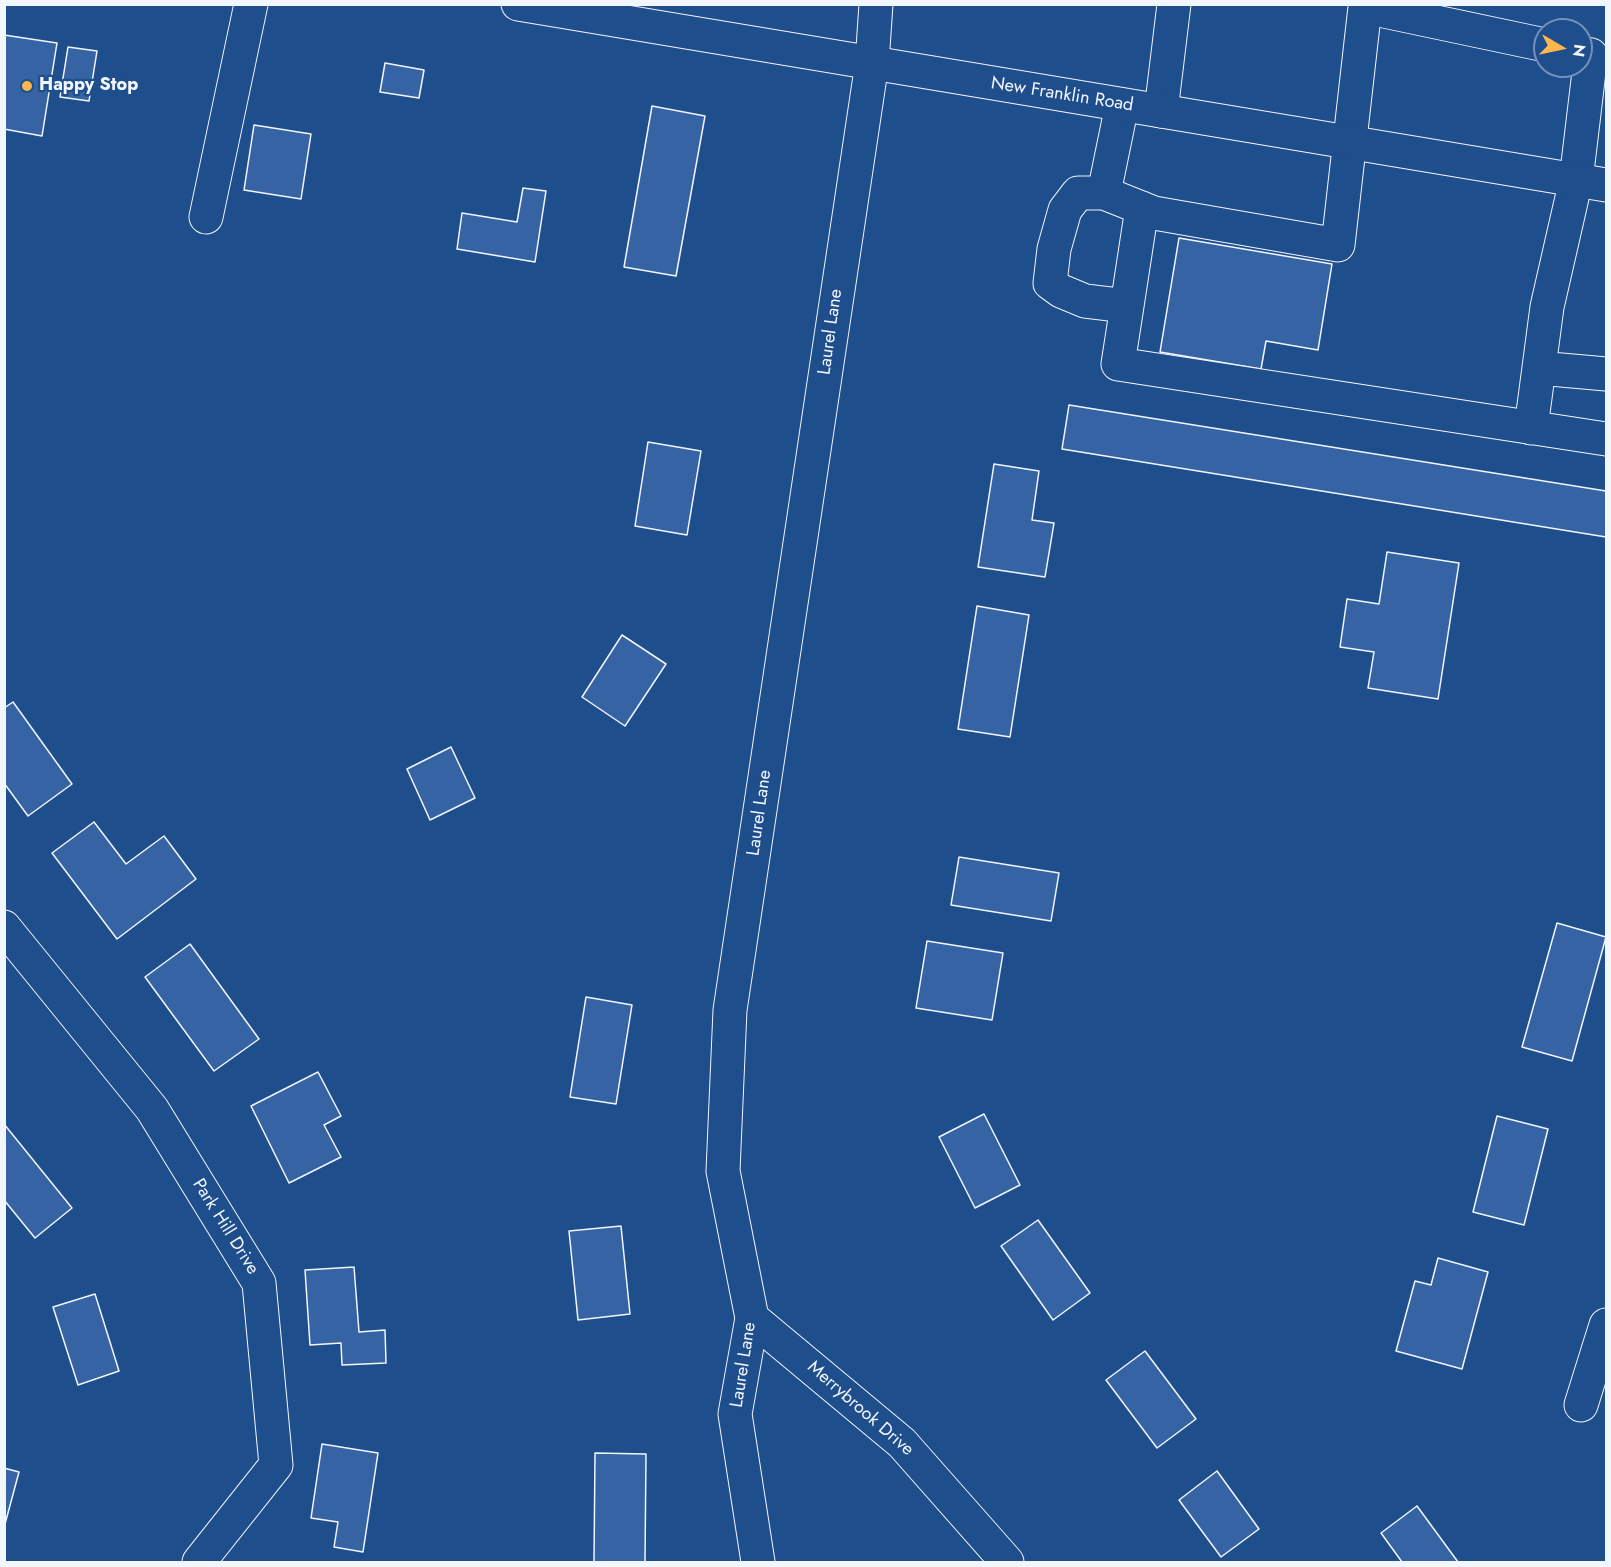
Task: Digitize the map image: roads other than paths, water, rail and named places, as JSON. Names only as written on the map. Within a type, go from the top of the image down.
[{"type":"main road","points":[[206,217],[251,4]]},
{"type":"main road","name":"Laurel Lane","points":[[758,1563],[735,1414],[752,1318],[723,1171],[730,1010],[872,63],[876,4]]},
{"type":"main road","points":[[1161,111],[1174,4]]},
{"type":"main road","name":"New Franklin Road","points":[[524,5],[1591,183]]},
{"type":"main road","points":[[1127,306],[1085,302],[1050,283],[1054,249],[1065,210],[1078,193],[1104,193],[1154,213],[1338,245],[1365,7],[1533,42]]},
{"type":"main road","points":[[1531,428],[1547,307],[1591,183],[1593,78]]},
{"type":"main road","points":[[1104,193],[1122,105]]},
{"type":"main road","points":[[1142,208],[1118,364],[1606,439]]},
{"type":"main road","points":[[1539,368],[1606,374]]},
{"type":"main road","name":"Park Hill Drive","points":[[4,927],[152,1109],[259,1283],[276,1465],[199,1563]]},
{"type":"main road","name":"Merrybrook Drive","points":[[752,1318],[902,1443],[1007,1563]]},
{"type":"main road","points":[[1581,1406],[1606,1325]]},
{"type":"place","name":"Happy Stop","points":[[27,86]]}]
